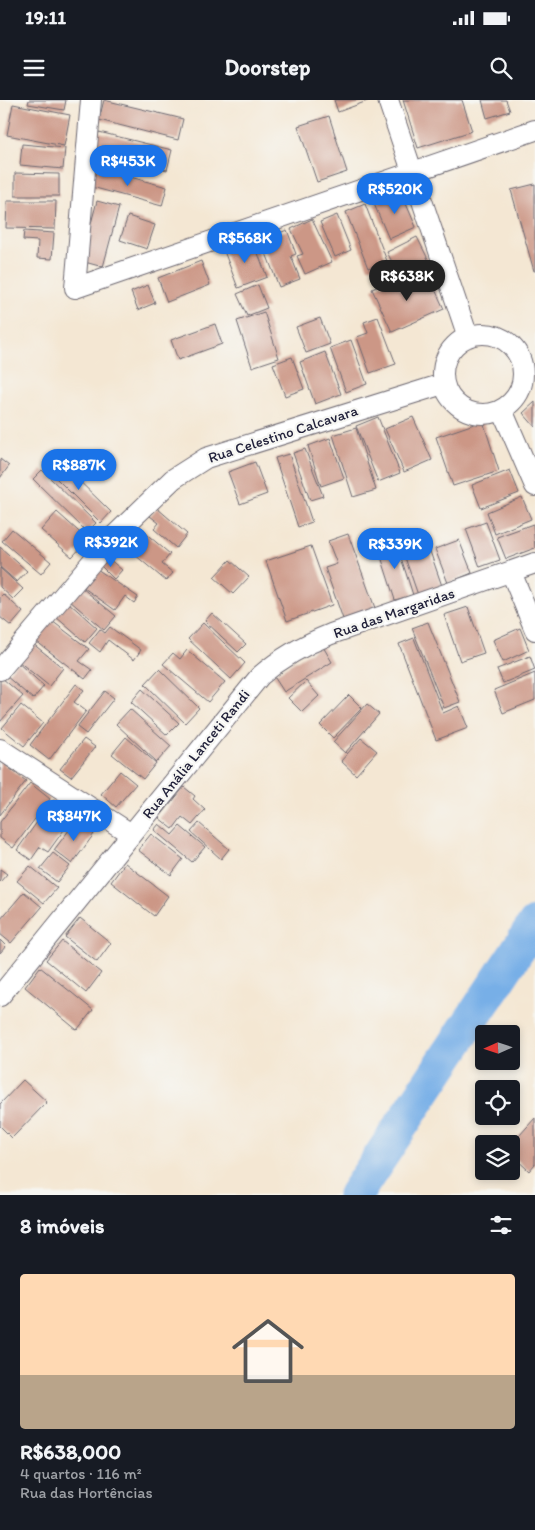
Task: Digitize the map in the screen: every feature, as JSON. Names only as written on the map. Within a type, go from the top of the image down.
[{"type":"street","points":[[91,100],[75,288],[535,130]]},
{"type":"street","points":[[388,100],[468,337]]},
{"type":"street","points":[[484,334],[500,337],[528,358],[523,383],[515,399],[502,410],[482,415],[464,410],[451,398],[443,384],[444,365],[449,353],[468,337],[484,334]]},
{"type":"street","name":"Rua Celestino Calcavara","points":[[0,670],[113,537],[173,479],[206,458],[222,452],[443,384]]},
{"type":"street","points":[[502,410],[535,486]]},
{"type":"street","name":"Rua das Margaridas","points":[[260,676],[277,660],[302,646],[535,564]]},
{"type":"street","points":[[511,572],[535,630]]},
{"type":"street","name":"Rua Anália Lanceti Randi","points":[[0,996],[260,676]]},
{"type":"street","points":[[0,749],[130,834]]},
{"type":"building","points":[[29,100],[66,100],[64,110],[28,104]]},
{"type":"building","points":[[104,100],[183,119],[178,140],[99,120]]},
{"type":"building","points":[[334,100],[370,100],[338,112]]},
{"type":"building","points":[[403,100],[462,100],[472,131],[418,148]]},
{"type":"building","points":[[482,100],[506,100],[510,111],[487,118]]},
{"type":"building","points":[[13,104],[70,115],[64,146],[7,135]]},
{"type":"building","points":[[329,116],[347,172],[317,182],[298,126]]},
{"type":"building","points":[[99,132],[172,150],[167,170],[94,152]]},
{"type":"building","points":[[22,144],[65,148],[63,169],[20,165]]},
{"type":"building","points":[[93,167],[167,187],[162,206],[88,186]]},
{"type":"building","points":[[15,173],[59,174],[59,196],[15,196]]},
{"type":"building","points":[[535,184],[535,271],[534,271],[511,190]]},
{"type":"building","points":[[401,192],[416,227],[389,239],[374,204]]},
{"type":"building","points":[[7,201],[56,201],[55,229],[6,228]]},
{"type":"building","points":[[97,201],[119,207],[103,267],[81,261]]},
{"type":"building","points":[[365,204],[387,261],[368,268],[346,212]]},
{"type":"building","points":[[337,215],[351,250],[335,257],[320,222]]},
{"type":"building","points":[[128,216],[155,225],[147,249],[120,240]]},
{"type":"building","points":[[312,219],[332,262],[305,274],[297,256],[303,254],[291,229]]},
{"type":"building","points":[[287,230],[296,254],[291,256],[300,279],[279,287],[261,240]]},
{"type":"building","points":[[24,231],[54,233],[52,259],[37,258],[38,241],[23,240]]},
{"type":"building","points":[[417,237],[433,269],[403,284],[387,252]]},
{"type":"building","points":[[253,240],[267,277],[238,288],[224,251]]},
{"type":"building","points":[[201,261],[210,285],[167,302],[158,278]]},
{"type":"building","points":[[429,276],[444,309],[392,332],[372,289],[395,279],[400,289]]},
{"type":"building","points":[[148,285],[155,303],[138,310],[131,292]]},
{"type":"building","points":[[258,285],[267,308],[247,316],[237,294]]},
{"type":"building","points":[[264,312],[279,358],[252,367],[237,321]]},
{"type":"building","points":[[378,317],[396,364],[370,373],[357,337],[368,333],[364,322]]},
{"type":"building","points":[[320,318],[330,344],[306,353],[296,327]]},
{"type":"building","points":[[215,324],[222,344],[178,360],[171,340]]},
{"type":"building","points":[[351,340],[367,384],[346,392],[330,348]]},
{"type":"building","points":[[325,352],[341,394],[315,404],[300,362]]},
{"type":"building","points":[[292,357],[304,389],[285,396],[273,364]]},
{"type":"building","points":[[535,402],[535,427],[523,413]]},
{"type":"building","points":[[378,417],[400,473],[378,482],[356,426]]},
{"type":"building","points":[[413,417],[432,460],[404,472],[385,429]]},
{"type":"building","points":[[483,421],[499,471],[453,486],[436,437]]},
{"type":"building","points":[[356,428],[376,490],[353,497],[333,435]]},
{"type":"building","points":[[330,438],[344,478],[321,486],[308,446]]},
{"type":"building","points":[[305,449],[323,496],[310,500],[293,453]]},
{"type":"building","points":[[289,454],[312,522],[298,527],[275,458]]},
{"type":"building","points":[[0,459],[9,466],[0,478]]},
{"type":"building","points":[[57,459],[111,512],[101,523],[47,469]]},
{"type":"building","points":[[255,462],[267,494],[240,504],[228,472]]},
{"type":"building","points":[[42,470],[96,523],[87,532],[33,479]]},
{"type":"building","points":[[510,470],[519,493],[481,508],[472,485]]},
{"type":"building","points":[[522,497],[531,519],[495,534],[487,512]]},
{"type":"building","points":[[157,508],[187,534],[176,548],[154,529],[159,523],[150,516]]},
{"type":"building","points":[[57,512],[88,540],[72,557],[41,530]]},
{"type":"building","points":[[486,522],[500,560],[480,567],[466,529]]},
{"type":"building","points":[[533,524],[535,548],[506,559],[497,537]]},
{"type":"building","points":[[12,529],[51,562],[41,574],[2,541]]},
{"type":"building","points":[[143,531],[170,554],[162,564],[173,573],[166,581],[128,549]]},
{"type":"building","points":[[348,534],[375,608],[343,619],[325,568],[337,564],[328,541]]},
{"type":"building","points":[[424,534],[442,586],[418,595],[400,543]]},
{"type":"building","points":[[395,539],[413,595],[395,600],[377,544]]},
{"type":"building","points":[[459,540],[472,573],[448,583],[435,549]]},
{"type":"building","points":[[311,546],[332,605],[287,621],[266,561]]},
{"type":"building","points":[[0,547],[27,571],[17,582],[0,567]]},
{"type":"building","points":[[108,558],[122,570],[114,579],[101,566]]},
{"type":"building","points":[[230,560],[249,577],[233,594],[214,577]]},
{"type":"building","points":[[0,568],[23,589],[13,599],[0,587]]},
{"type":"building","points":[[97,569],[138,597],[134,603],[125,596],[115,610],[84,588]]},
{"type":"building","points":[[82,588],[116,616],[104,630],[70,601]]},
{"type":"building","points":[[3,594],[23,612],[11,626],[0,617],[0,597]]},
{"type":"building","points":[[68,602],[97,628],[85,642],[56,617]]},
{"type":"building","points":[[468,607],[484,653],[460,661],[444,615]]},
{"type":"building","points":[[212,613],[246,644],[238,652],[205,621]]},
{"type":"building","points":[[52,621],[89,649],[79,661],[92,670],[85,679],[36,641]]},
{"type":"building","points":[[428,622],[460,702],[444,708],[412,628]]},
{"type":"building","points":[[203,623],[245,663],[231,679],[188,639]]},
{"type":"building","points":[[110,627],[141,650],[134,660],[108,640],[100,652],[89,643],[100,629],[105,633]]},
{"type":"building","points":[[520,628],[529,650],[503,662],[493,640]]},
{"type":"building","points":[[414,638],[443,713],[459,706],[468,728],[436,740],[399,644]]},
{"type":"building","points":[[32,643],[63,668],[49,686],[18,661]]},
{"type":"building","points":[[322,645],[332,662],[284,692],[273,675]]},
{"type":"building","points":[[187,650],[225,682],[208,702],[163,664],[173,653],[180,659]]},
{"type":"building","points":[[530,656],[535,670],[503,683],[497,669]]},
{"type":"building","points":[[17,662],[44,686],[33,699],[6,676]]},
{"type":"building","points":[[159,669],[199,708],[185,723],[145,684]]},
{"type":"building","points":[[535,673],[535,700],[503,713],[494,690]]},
{"type":"building","points":[[2,678],[23,696],[0,722],[0,680]]},
{"type":"building","points":[[306,681],[319,696],[302,712],[288,698]]},
{"type":"building","points":[[76,684],[84,690],[74,702],[86,711],[49,760],[30,745]]},
{"type":"building","points":[[142,689],[179,723],[167,735],[131,702]]},
{"type":"building","points":[[105,691],[114,698],[86,734],[77,727]]},
{"type":"building","points":[[349,695],[362,708],[333,738],[320,725]]},
{"type":"building","points":[[367,704],[379,714],[345,753],[333,742]]},
{"type":"building","points":[[21,705],[43,723],[24,746],[2,728]]},
{"type":"building","points":[[130,709],[171,746],[157,762],[116,724]]},
{"type":"building","points":[[126,737],[156,763],[143,779],[112,754]]},
{"type":"building","points":[[361,738],[377,751],[356,775],[341,761]]},
{"type":"building","points":[[84,739],[95,747],[71,777],[60,769]]},
{"type":"building","points":[[0,761],[26,781],[0,815]]},
{"type":"building","points":[[120,771],[136,784],[116,807],[101,794]]},
{"type":"building","points":[[30,783],[50,799],[13,848],[0,838],[0,822]]},
{"type":"building","points":[[184,787],[195,796],[193,799],[205,810],[192,825],[182,817],[173,829],[159,818]]},
{"type":"building","points":[[53,800],[74,816],[48,852],[40,847],[31,860],[17,850]]},
{"type":"building","points":[[76,821],[94,834],[72,864],[54,850]]},
{"type":"building","points":[[199,823],[229,849],[221,859],[191,832]]},
{"type":"building","points":[[159,824],[172,835],[180,826],[205,847],[192,862],[154,830]]},
{"type":"building","points":[[151,834],[183,859],[171,875],[138,850]]},
{"type":"building","points":[[53,853],[70,866],[57,882],[40,869]]},
{"type":"building","points":[[125,863],[168,896],[154,916],[111,882]]},
{"type":"building","points":[[30,866],[57,888],[44,903],[17,881]]},
{"type":"building","points":[[0,869],[7,874],[0,882]]},
{"type":"building","points":[[24,892],[42,907],[11,943],[0,934],[0,920]]},
{"type":"building","points":[[80,918],[111,943],[97,962],[65,937]]},
{"type":"building","points":[[0,940],[6,946],[0,953]]},
{"type":"building","points":[[62,941],[101,973],[86,993],[46,960]]},
{"type":"building","points":[[40,967],[93,1010],[77,1030],[25,987]]},
{"type":"building","points":[[23,1080],[47,1102],[12,1138],[0,1126],[0,1104]]},
{"type":"building","points":[[535,1118],[535,1164],[529,1171],[520,1162],[520,1135]]},
{"type":"waterway","points":[[355,1195],[535,924]]}]
